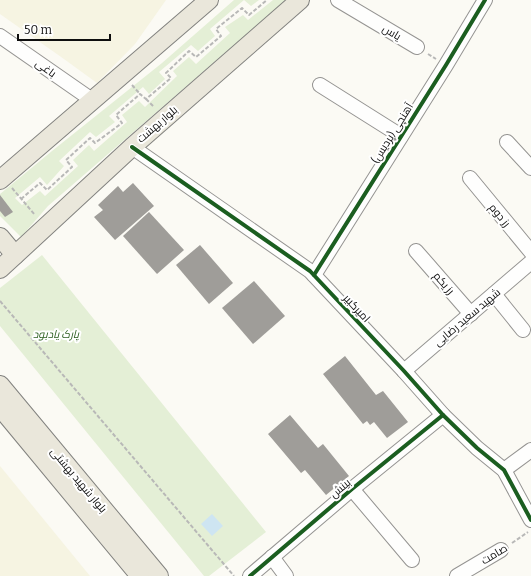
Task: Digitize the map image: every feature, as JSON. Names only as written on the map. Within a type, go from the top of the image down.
[{"type":"main road","points":[[1,178],[210,0]]},
{"type":"main road","name":"بلوار بهشت","points":[[0,269],[132,147],[300,0]]},
{"type":"main road","points":[[0,237],[15,254]]},
{"type":"main road","name":"بلوار شهید بهشتی","points":[[0,385],[159,576]]},
{"type":"main road","name":"بلوار شهید بهشتی","points":[[0,407],[140,576]]},
{"type":"street","name":"یاس","points":[[339,0],[417,47]]},
{"type":"street","name":"آهنچی (پردیس)","points":[[314,275],[446,65],[485,0]]},
{"type":"street","name":"باغی","points":[[0,36],[92,100]]},
{"type":"street","points":[[320,85],[401,136]]},
{"type":"street","points":[[507,142],[531,168]]},
{"type":"street","name":"امیرکبیر","points":[[132,147],[310,270],[443,415],[477,448],[504,470],[531,520]]},
{"type":"street","name":"رز دوم","points":[[470,178],[531,252]]},
{"type":"street","name":"رز یکم","points":[[416,252],[471,314]]},
{"type":"street","name":"شهید سعید رضایی","points":[[404,371],[531,262]]},
{"type":"street","points":[[494,294],[523,330]]},
{"type":"street","name":"بینش","points":[[250,576],[352,489],[443,415]]},
{"type":"street","points":[[504,470],[531,450]]},
{"type":"street","name":"بینش","points":[[352,489],[412,560]]},
{"type":"street","name":"صامت","points":[[457,576],[500,550]]},
{"type":"street","points":[[272,557],[286,576]]},
{"type":"path","points":[[21,199],[40,184],[47,190],[72,166],[66,160],[90,138],[95,144],[122,123],[116,116],[140,94],[146,99],[151,95],[170,78],[166,73],[189,51],[196,57],[221,36],[216,29],[242,8],[249,15],[267,0]]},
{"type":"path","points":[[417,47],[446,65]]},
{"type":"path","points":[[1,178],[45,227]]},
{"type":"path","points":[[0,301],[234,576]]},
{"type":"shaded area","points":[[0,0],[166,0],[135,44],[97,83],[0,14]]},
{"type":"shaded area","points":[[0,466],[90,576],[0,576]]},
{"type":"green space","points":[[234,0],[244,0],[210,29],[215,36],[198,51],[191,45],[159,72],[165,79],[149,94],[143,87],[109,116],[115,122],[96,137],[90,132],[59,161],[64,166],[47,185],[40,177],[15,198],[22,205],[40,191],[45,196],[78,166],[73,160],[89,145],[94,151],[127,122],[122,115],[139,101],[145,107],[177,76],[173,71],[189,57],[196,64],[230,33],[225,27],[243,15],[248,20],[273,0],[286,0],[48,206],[21,237],[0,216],[0,194],[162,63]]},
{"type":"green space","points":[[244,0],[259,0],[251,6]]},
{"type":"green space","name":"پارک یادبود","points":[[42,255],[266,532],[209,576],[204,576],[0,326],[0,288]]},
{"type":"water","points":[[212,514],[223,526],[212,536],[201,524]]},
{"type":"building","points":[[133,183],[154,206],[115,240],[94,217],[103,210],[98,205],[118,186],[123,192]]},
{"type":"building","points":[[0,195],[13,212],[5,217],[0,211]]},
{"type":"building","points":[[149,212],[184,250],[157,274],[123,236]]},
{"type":"building","points":[[200,245],[233,283],[209,304],[176,265]]},
{"type":"building","points":[[254,281],[285,316],[253,344],[222,308]]},
{"type":"building","points":[[345,356],[376,395],[383,391],[408,422],[387,438],[374,422],[370,425],[367,421],[363,424],[323,374]]},
{"type":"building","points":[[290,415],[318,448],[323,444],[349,476],[326,495],[305,470],[301,473],[268,434]]},
{"type":"cycle path","points":[[314,275],[446,65],[485,0]]},
{"type":"cycle path","points":[[132,147],[310,271],[404,371],[443,415],[477,448],[504,470],[531,520]]},
{"type":"cycle path","points":[[250,576],[352,489],[443,415]]}]
